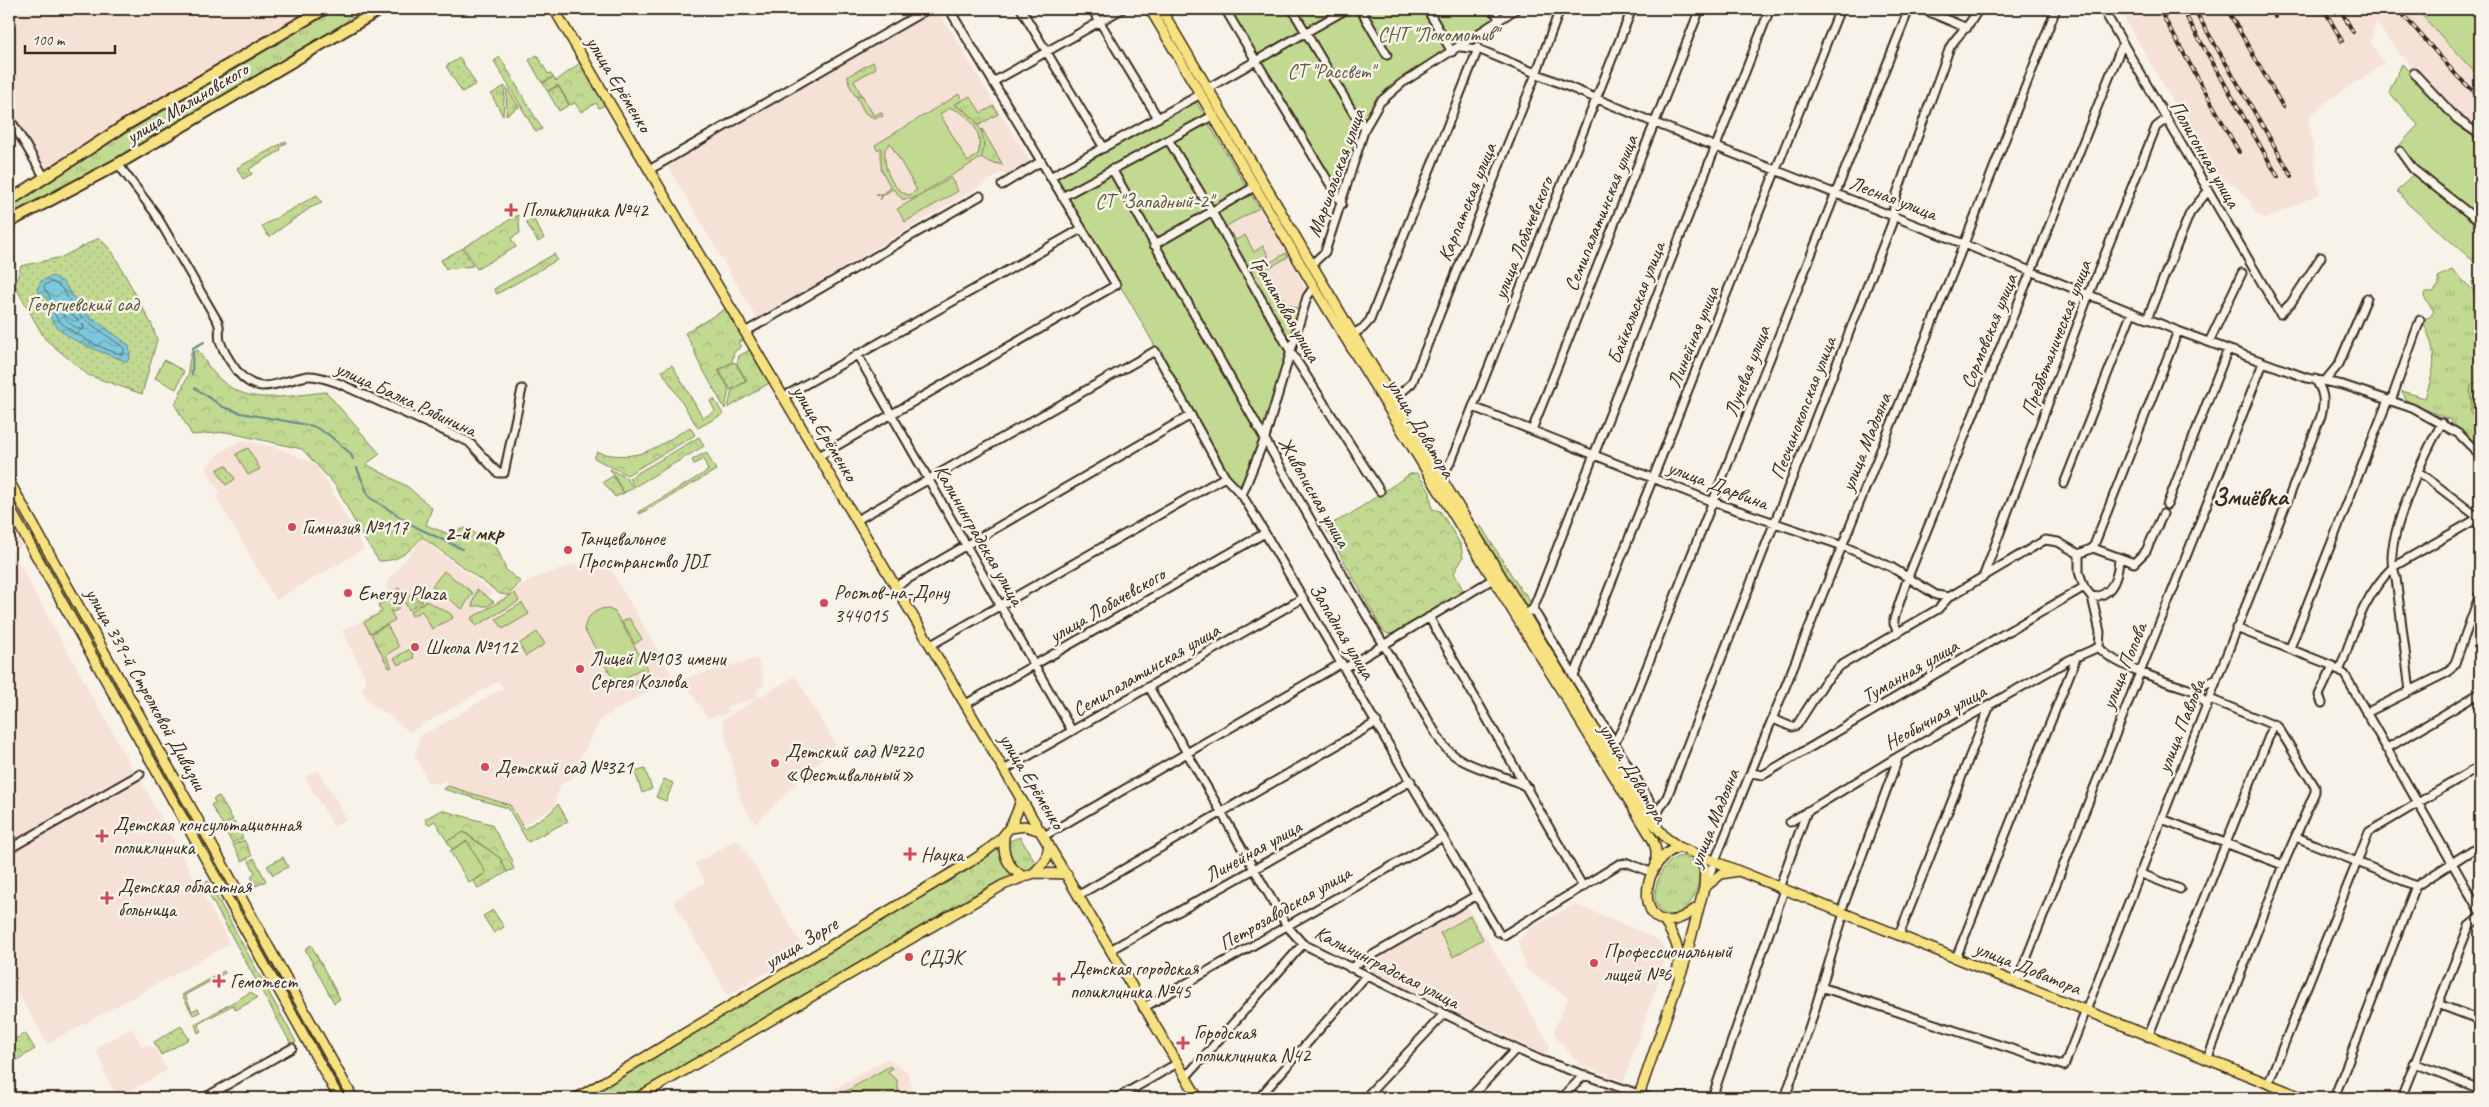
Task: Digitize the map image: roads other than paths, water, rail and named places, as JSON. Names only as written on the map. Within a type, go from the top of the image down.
[{"type":"highway","name":"улица Малиновского","points":[[9,201],[124,126],[324,9]]},
{"type":"highway","name":"улица Малиновского","points":[[9,222],[118,164],[381,9]]},
{"type":"main road","name":"улица Ерёменко","points":[[554,9],[1079,894],[1176,1064],[1198,1098]]},
{"type":"main road","name":"улица Доватора","points":[[1150,9],[1205,91],[1524,614],[1666,838],[1679,847]]},
{"type":"main road","name":"улица Доватора","points":[[1161,9],[1205,91],[1214,115],[1314,287],[1653,840],[1656,850],[1654,869]]},
{"type":"main road","name":"улица 339-й Стрелковой Дивизии","points":[[10,486],[353,1098]]},
{"type":"main road","name":"улица 339-й Стрелковой Дивизии","points":[[9,507],[338,1098]]},
{"type":"main road","name":"улица Зорге","points":[[577,1098],[970,862],[1004,837],[1010,828],[1021,799]]},
{"type":"main road","points":[[1010,828],[1025,826],[1042,834]]},
{"type":"main road","points":[[1004,837],[1003,848],[1006,859],[1014,870],[1024,877]]},
{"type":"main road","points":[[1034,873],[1046,860],[1049,845]]},
{"type":"main road","points":[[1679,847],[1694,853],[1700,859],[1705,869],[1704,888],[1684,965],[1636,1096],[1680,964],[1674,937],[1663,920],[1654,915],[1647,904],[1646,894],[1654,869],[1667,852],[1679,847]]},
{"type":"main road","name":"улица Доватора","points":[[1694,853],[2017,982],[2148,1037],[2304,1098]]},
{"type":"main road","points":[[1704,888],[1720,874],[1739,871]]},
{"type":"main road","points":[[637,1098],[1000,887],[1034,873],[1067,874]]},
{"type":"main road","points":[[1663,920],[1679,919],[1698,907]]},
{"type":"street","points":[[649,170],[928,9]]},
{"type":"street","points":[[819,456],[1116,285],[949,9]]},
{"type":"street","points":[[1021,9],[1104,148]]},
{"type":"street","points":[[1092,9],[1158,118]]},
{"type":"street","points":[[993,82],[1122,9]]},
{"type":"street","points":[[1225,9],[1342,204]]},
{"type":"street","points":[[1292,9],[1354,114],[1366,128]]},
{"type":"street","points":[[1050,178],[1346,9]]},
{"type":"street","points":[[1360,9],[1387,55]]},
{"type":"street","points":[[1427,9],[1452,52]]},
{"type":"street","points":[[1493,9],[1499,19]]},
{"type":"street","name":"Маршальская улица","points":[[1311,265],[1325,252],[1366,128],[1385,96],[1516,9]]},
{"type":"street","name":"Карпатская улица","points":[[1393,400],[1407,389],[1412,382],[1536,74],[1560,9]]},
{"type":"street","name":"улица Лобачевского","points":[[1439,475],[1447,468],[1473,406],[1632,9]]},
{"type":"street","name":"Семипалатинская улица","points":[[1532,430],[1700,9]]},
{"type":"street","name":"Байкальская улица","points":[[1533,609],[1714,146],[1770,9]]},
{"type":"street","name":"Линейная улица","points":[[1574,676],[1840,9]]},
{"type":"street","name":"Лучевая улица","points":[[1614,744],[1623,727],[1834,193],[1909,9]]},
{"type":"street","points":[[1922,9],[1967,28]]},
{"type":"street","name":"Песчанокопская улица","points":[[1653,815],[1667,797],[1776,523],[1894,216],[1895,199],[1950,47],[1959,34],[1967,28],[1978,9]]},
{"type":"street","name":"улица Мадояна","points":[[1704,888],[1964,244],[2056,9]]},
{"type":"street","name":"Полигонная улица","points":[[2103,9],[2280,314],[2291,303],[2308,274],[2321,257]]},
{"type":"street","points":[[1353,334],[1364,328],[1370,320],[1478,49],[1474,42],[1474,36]]},
{"type":"street","name":"Сормовская улица","points":[[1899,632],[1894,619],[1908,577],[2123,43]]},
{"type":"street","name":"Лесная улица","points":[[1460,47],[1478,49],[1655,123],[1894,216],[2178,331],[2263,363],[2389,400],[2442,423],[2459,434],[2480,455]]},
{"type":"street","points":[[2414,73],[2457,119],[2480,134]]},
{"type":"street","points":[[1062,197],[1112,169],[1169,141],[1214,115]]},
{"type":"street","points":[[9,117],[45,178]]},
{"type":"street","name":"Предботаническая улица","points":[[1984,575],[2089,294],[2156,127],[2166,119]]},
{"type":"street","name":"Гранатовая улица","points":[[1169,141],[1212,212],[1291,352],[1380,491]]},
{"type":"street","points":[[2400,151],[2413,169],[2480,222]]},
{"type":"street","points":[[1002,184],[1040,162]]},
{"type":"street","name":"улица Балка Рябинина","points":[[118,164],[162,225],[218,322],[220,342],[233,366],[245,381],[257,386],[267,386],[308,376],[338,383],[469,442],[498,473],[504,473],[522,389]]},
{"type":"street","name":"Живописная улица","points":[[1112,169],[1383,645],[1448,752],[1458,760],[1510,778],[1528,788]]},
{"type":"street","points":[[1154,245],[1256,186]]},
{"type":"street","points":[[2147,319],[2190,213],[2208,191]]},
{"type":"street","points":[[745,332],[980,196]]},
{"type":"street","points":[[783,397],[1081,229]]},
{"type":"street","points":[[2209,342],[2242,273]]},
{"type":"street","points":[[1242,495],[1265,438],[1307,297],[1314,287]]},
{"type":"street","points":[[2326,381],[2339,364],[2367,298]]},
{"type":"street","points":[[2064,484],[2132,312]]},
{"type":"street","points":[[2290,648],[2420,320]]},
{"type":"street","points":[[2093,548],[2178,331]]},
{"type":"street","points":[[2166,505],[2228,349]]},
{"type":"street","name":"Западная улица","points":[[928,479],[1155,350],[1225,477],[1242,495],[1501,933],[1583,887]]},
{"type":"street","name":"Калининградская улица","points":[[857,354],[1072,731]]},
{"type":"street","name":"улица Попова","points":[[2017,982],[2263,363]]},
{"type":"street","name":"улица Павлова","points":[[1821,987],[2064,1066],[2321,416],[2324,397],[2323,392],[2314,379]]},
{"type":"street","name":"улица Дарвина","points":[[1473,406],[1713,502],[1843,546],[1908,577],[1936,594],[1949,597]]},
{"type":"street","points":[[896,586],[1191,415]]},
{"type":"street","points":[[2410,690],[2391,552],[2396,533],[2419,472],[2442,423]]},
{"type":"street","points":[[2322,703],[2319,695],[2336,668],[2369,595],[2380,580],[2393,567],[2480,517],[2419,472]]},
{"type":"street","points":[[931,645],[1225,477]]},
{"type":"street","points":[[857,520],[928,479]]},
{"type":"street","points":[[2079,554],[2093,548],[2130,564],[2136,562],[2146,551],[2163,514]]},
{"type":"street","name":"улица Лобачевского","points":[[966,704],[1265,533]]},
{"type":"street","points":[[1773,719],[1792,727],[1797,725],[1834,672],[1938,609],[1949,597],[2039,542],[2052,540],[2079,554]]},
{"type":"street","points":[[2079,554],[2079,572],[2084,587],[2092,596],[2100,632],[2100,647],[2108,656],[2139,671],[2192,690],[2201,697],[2207,707]]},
{"type":"street","points":[[2092,596],[2100,596],[2109,591],[2120,559]]},
{"type":"street","points":[[1042,834],[1186,752],[1383,645],[1493,579]]},
{"type":"street","name":"Туманная улица","points":[[1750,773],[1763,775],[2084,587]]},
{"type":"street","points":[[2366,714],[2410,690],[2443,676],[2452,668],[2480,594]]},
{"type":"street","name":"Семипалатинская улица","points":[[1004,770],[1303,598]]},
{"type":"street","points":[[1524,614],[1533,609]]},
{"type":"street","name":"улица Доватора","points":[[1533,609],[1614,744],[1653,815]]},
{"type":"street","points":[[1429,617],[1583,887],[1625,862],[1654,869]]},
{"type":"street","points":[[2236,628],[2336,668],[2366,714],[2480,912]]},
{"type":"street","name":"Необычная улица","points":[[1790,822],[1899,756],[2077,656],[2100,647]]},
{"type":"street","points":[[1956,958],[2077,656]]},
{"type":"street","points":[[2192,690],[2218,678]]},
{"type":"street","name":"Калининградская улица","points":[[1149,687],[1287,926],[1303,944],[1443,1015],[1516,1049],[1636,1096],[1650,1098]]},
{"type":"street","points":[[2386,749],[2480,693]]},
{"type":"street","points":[[2207,1060],[2283,866],[2314,797],[2315,787],[2283,734],[2274,724],[2210,699]]},
{"type":"street","points":[[1899,935],[1990,705]]},
{"type":"street","points":[[1079,894],[1377,722]]},
{"type":"street","points":[[2148,1037],[2274,724]]},
{"type":"street","points":[[1785,1098],[1821,987],[1842,912],[1899,756]]},
{"type":"street","points":[[2268,1084],[2369,832],[2480,766]]},
{"type":"street","points":[[9,849],[140,774]]},
{"type":"street","name":"Линейная улица","points":[[1110,950],[1412,781]]},
{"type":"street","points":[[1712,1098],[1807,811]]},
{"type":"street","points":[[2162,819],[2283,866]]},
{"type":"street","name":"Петрозаводская улица","points":[[1143,1008],[1444,837]]},
{"type":"street","points":[[2296,837],[2416,886]]},
{"type":"street","points":[[2334,1098],[2416,886],[2451,862],[2480,846]]},
{"type":"street","points":[[2139,873],[2180,889]]},
{"type":"street","points":[[1350,968],[1477,895]]},
{"type":"street","points":[[2401,1098],[2469,926],[2480,917]]},
{"type":"street","name":"Петрозаводская улица","points":[[1185,1078],[1303,944]]},
{"type":"street","points":[[1259,1098],[1366,976]]},
{"type":"street","points":[[2438,1004],[2480,1020]]},
{"type":"street","points":[[1365,1098],[1443,1015]]},
{"type":"street","points":[[204,1098],[292,1048]]},
{"type":"street","points":[[1470,1098],[1516,1049]]},
{"type":"street","points":[[2414,1063],[2480,1089]]},
{"type":"street","points":[[1117,1098],[1176,1064]]},
{"type":"street","points":[[1562,1098],[1584,1075]]},
{"type":"water","points":[[53,276],[63,282],[84,312],[129,345],[130,357],[127,362],[83,344],[62,331],[54,323],[48,312],[47,298],[37,291],[41,281]]},
{"type":"waterway","points":[[192,374],[193,348],[204,342]]},
{"type":"waterway","points":[[195,388],[223,407],[241,413],[313,426],[329,435],[350,453],[353,459]]},
{"type":"waterway","points":[[357,468],[369,497],[416,527],[462,549]]},
{"type":"railway","points":[[2159,9],[2239,152]]},
{"type":"railway","points":[[2182,9],[2278,177]]},
{"type":"railway","points":[[2194,9],[2292,176]]},
{"type":"railway","points":[[2227,9],[2283,107]]},
{"type":"railway","points":[[2270,9],[2275,17]]},
{"type":"railway","points":[[2324,9],[2342,41]]},
{"type":"railway","points":[[2340,9],[2353,32]]},
{"type":"railway","points":[[2398,9],[2458,77],[2480,97]]},
{"type":"place","name":"Поликлиника №42","points":[[511,210]]},
{"type":"place","name":"Гимназия №117","points":[[292,527]]},
{"type":"place","name":"Танцевальное Пространство JDI","points":[[568,550]]},
{"type":"place","name":"Energy Plaza","points":[[348,593]]},
{"type":"place","name":"Ростов-на-Дону 344015","points":[[824,603]]},
{"type":"place","name":"Школа №112","points":[[415,647]]},
{"type":"place","name":"Лицей №103 имени Сергея Козлова","points":[[580,669]]},
{"type":"place","name":"Детский сад №220 «Фестивальный»","points":[[775,763]]},
{"type":"place","name":"Детский сад №321","points":[[485,767]]},
{"type":"place","name":"Детская консультационная поликлиника","points":[[102,836]]},
{"type":"place","name":"Наука","points":[[910,854]]},
{"type":"place","name":"Детская областная больница","points":[[107,898]]},
{"type":"place","name":"СДЭК","points":[[909,957]]},
{"type":"place","name":"Профессиональный лицей №6","points":[[1594,963]]},
{"type":"place","name":"Детская городская поликлиника №45","points":[[1059,979]]},
{"type":"place","name":"Гемотест","points":[[219,981]]},
{"type":"place","name":"Городская поликлиника N42","points":[[1183,1043]]},
{"type":"district","name":"Змиёвка","points":[[2250,497]]},
{"type":"district","name":"2-й мкр","points":[[474,533]]},
{"type":"park label","name":"СНТ \"Локомотив\"","points":[[1438,34]]},
{"type":"park label","name":"СТ \"Рассвет\"","points":[[1331,71]]},
{"type":"park label","name":"СТ \"Западный-2\"","points":[[1154,201]]},
{"type":"park label","name":"Георгиевский сад","points":[[83,304]]}]
